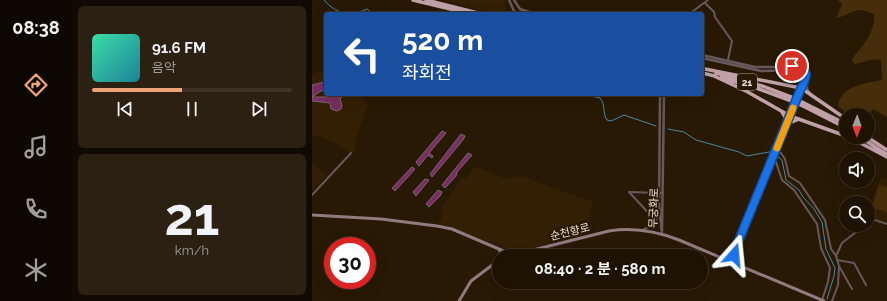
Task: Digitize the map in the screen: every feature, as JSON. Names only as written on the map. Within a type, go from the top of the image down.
[{"type":"highway","points":[[413,0],[463,12]]},
{"type":"highway","points":[[426,0],[474,12]]},
{"type":"highway","points":[[704,70],[801,88],[839,114]]},
{"type":"highway","name":"21","points":[[704,70],[753,83],[839,121]]},
{"type":"highway","name":"21","points":[[704,71],[714,76],[790,99]]},
{"type":"highway","points":[[714,76],[746,91],[790,116],[839,133]]},
{"type":"highway","points":[[796,87],[802,83]]},
{"type":"highway","name":"21","points":[[803,104],[839,124]]},
{"type":"highway","points":[[782,111],[787,120],[787,124],[800,119]]},
{"type":"highway","points":[[875,142],[887,150]]},
{"type":"highway","points":[[863,144],[887,156]]},
{"type":"highway","points":[[870,144],[887,156]]},
{"type":"main road","name":"순천향로","points":[[312,214],[381,219],[437,226],[452,229],[498,248]]},
{"type":"main road","name":"순천향로","points":[[534,249],[609,231],[622,229],[641,230],[662,234],[823,301]]},
{"type":"main road","points":[[459,301],[471,281],[492,265]]},
{"type":"street","points":[[509,0],[516,12]]},
{"type":"street","points":[[514,0],[520,9],[529,12]]},
{"type":"street","points":[[692,12],[708,0]]},
{"type":"street","points":[[705,3],[714,12],[715,17],[732,41],[728,60]]},
{"type":"street","points":[[704,55],[762,67],[799,67],[806,73],[807,87],[811,94]]},
{"type":"street","points":[[704,58],[761,71],[796,70],[803,76],[801,88],[787,124],[730,261]]},
{"type":"street","points":[[801,88],[807,80]]},
{"type":"street","name":"무궁화로","points":[[660,96],[659,206],[662,234]]},
{"type":"street","name":"무궁화로","points":[[662,234],[664,96]]},
{"type":"street","points":[[776,150],[781,153],[785,159],[789,176],[800,183],[825,220],[831,249],[852,289]]},
{"type":"street","points":[[312,195],[351,152]]},
{"type":"street","points":[[772,160],[776,162],[782,180],[794,190],[817,224],[821,248],[830,268],[823,301]]},
{"type":"street","points":[[656,221],[629,192],[663,193]]},
{"type":"street","points":[[641,230],[652,227],[659,215],[659,206]]},
{"type":"street","points":[[875,220],[887,224]]},
{"type":"street","points":[[837,259],[842,243],[856,232]]},
{"type":"street","points":[[719,257],[728,256],[734,252]]},
{"type":"street","points":[[734,252],[735,258],[741,266]]},
{"type":"street","points":[[837,259],[854,263],[866,285]]},
{"type":"street","points":[[832,301],[838,285],[839,266]]},
{"type":"shaded area","points":[[441,0],[506,0],[506,12],[489,12]]},
{"type":"shaded area","points":[[838,0],[887,0],[887,117],[875,110],[875,108],[840,108],[838,106],[840,99],[849,90],[861,84],[882,80],[881,60],[870,60],[854,64],[852,59],[868,38],[873,27],[874,14],[864,10],[857,10],[836,18],[842,4]]},
{"type":"shaded area","points":[[324,70],[324,96],[361,96],[368,105],[356,139],[355,152],[352,155],[337,144],[322,137],[312,135],[312,74]]},
{"type":"shaded area","points":[[312,163],[327,175],[312,191]]},
{"type":"shaded area","points":[[476,166],[506,179],[520,176],[524,177],[593,202],[585,235],[532,248],[507,249],[456,229],[437,224],[442,217],[441,211],[445,203],[462,177],[465,179]]},
{"type":"shaded area","points":[[881,177],[887,179],[887,223],[875,220],[875,196],[874,196]]},
{"type":"shaded area","points":[[879,185],[887,187],[887,212],[875,209],[875,198]]},
{"type":"building","points":[[324,82],[324,90],[312,97],[312,85]]},
{"type":"building","points":[[343,96],[340,99],[342,105],[341,109],[337,111],[331,109],[330,103],[312,101],[312,97]]},
{"type":"building","points":[[442,131],[446,133],[429,153],[433,156],[432,158],[428,155],[419,166],[416,162]]},
{"type":"building","points":[[461,134],[465,136],[463,140],[432,177],[430,174]]},
{"type":"building","points":[[468,153],[472,155],[445,188],[442,185]]},
{"type":"building","points":[[412,167],[415,169],[395,191],[392,188]]},
{"type":"building","points":[[425,179],[429,180],[416,196],[413,192]]},
{"type":"building","points":[[438,190],[442,192],[440,196],[429,207],[426,204]]},
{"type":"waterway","points":[[324,0],[333,8],[341,12]]},
{"type":"waterway","points":[[358,12],[367,9],[371,12]]},
{"type":"waterway","points":[[591,96],[600,98],[602,101],[607,120],[611,121],[624,115],[656,126]]},
{"type":"waterway","points":[[668,129],[684,132],[696,140],[739,152],[747,156],[769,152],[772,153]]},
{"type":"waterway","points":[[776,155],[782,160],[786,180],[799,190],[822,222],[826,249],[835,268],[827,299]]},
{"type":"slow traffic","points":[[777,148],[793,108]]},
{"type":"route","points":[[734,255],[801,88],[807,80],[806,73],[802,69],[792,66]]}]
